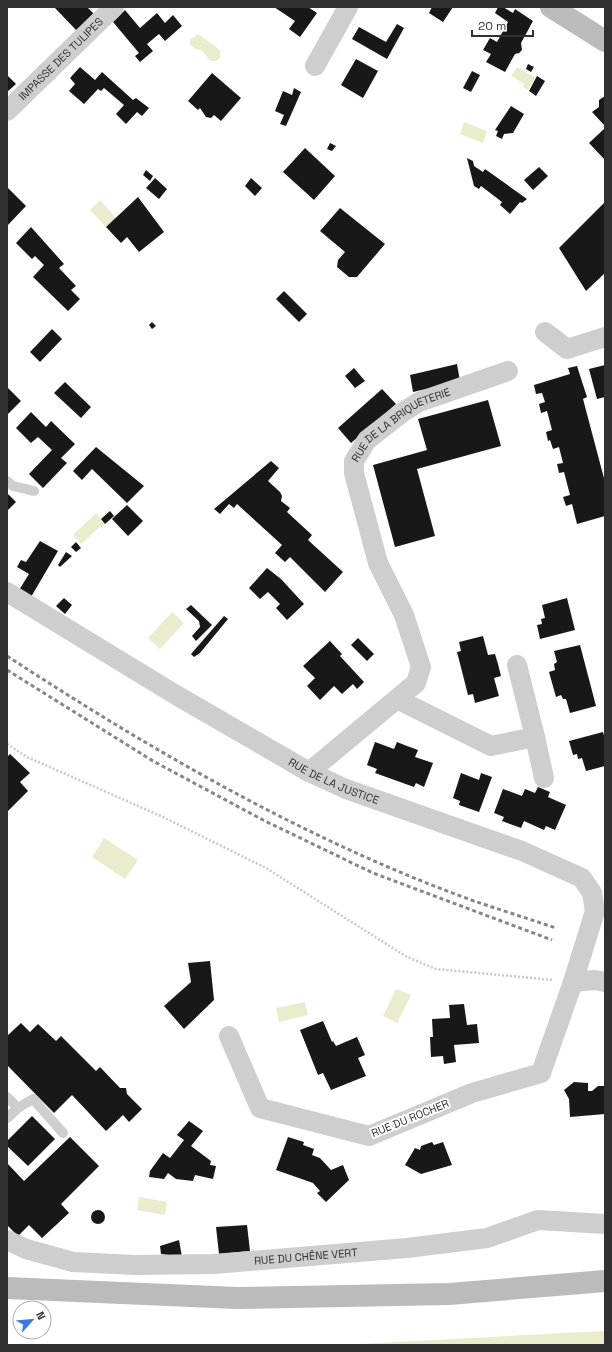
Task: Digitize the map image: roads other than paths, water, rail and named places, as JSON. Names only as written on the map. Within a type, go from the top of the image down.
[{"type":"main road","points":[[551,7],[605,42]]},
{"type":"main road","points":[[7,1288],[237,1298],[450,1294],[605,1281]]},
{"type":"street","name":"IMPASSE DES TULIPES","points":[[7,111],[114,7]]},
{"type":"street","points":[[315,66],[348,7]]},
{"type":"street","points":[[545,332],[567,348],[605,338]]},
{"type":"street","name":"RUE DE LA BRIQUETERIE","points":[[309,772],[416,683],[420,666],[404,615],[378,563],[354,473],[354,461],[368,440],[403,412],[419,402],[508,371]]},
{"type":"street","name":"RUE DE LA JUSTICE","points":[[7,592],[176,695],[309,772],[346,789],[522,851],[582,878],[592,893],[595,911],[574,982]]},
{"type":"street","points":[[517,665],[544,778]]},
{"type":"street","points":[[397,699],[491,746],[535,737]]},
{"type":"street","points":[[574,982],[594,980],[605,982]]},
{"type":"street","name":"RUE DU ROCHER","points":[[229,1036],[260,1108],[369,1136],[472,1093],[542,1073],[574,982]]},
{"type":"street","name":"RUE DU CHÊNE VERT","points":[[7,1240],[26,1249],[73,1262],[135,1265],[214,1264],[407,1248],[487,1238],[538,1220],[605,1224]]},
{"type":"lane","points":[[7,481],[13,486],[34,490]]},
{"type":"lane","points":[[7,1097],[18,1108]]},
{"type":"lane","points":[[7,1118],[18,1108],[33,1099],[63,1133]]},
{"type":"railway","points":[[7,656],[62,692],[176,760],[233,792],[292,822],[352,851],[412,877],[474,901],[556,928]]},
{"type":"railway","points":[[7,670],[153,761],[263,820],[373,873],[552,940]]}]
